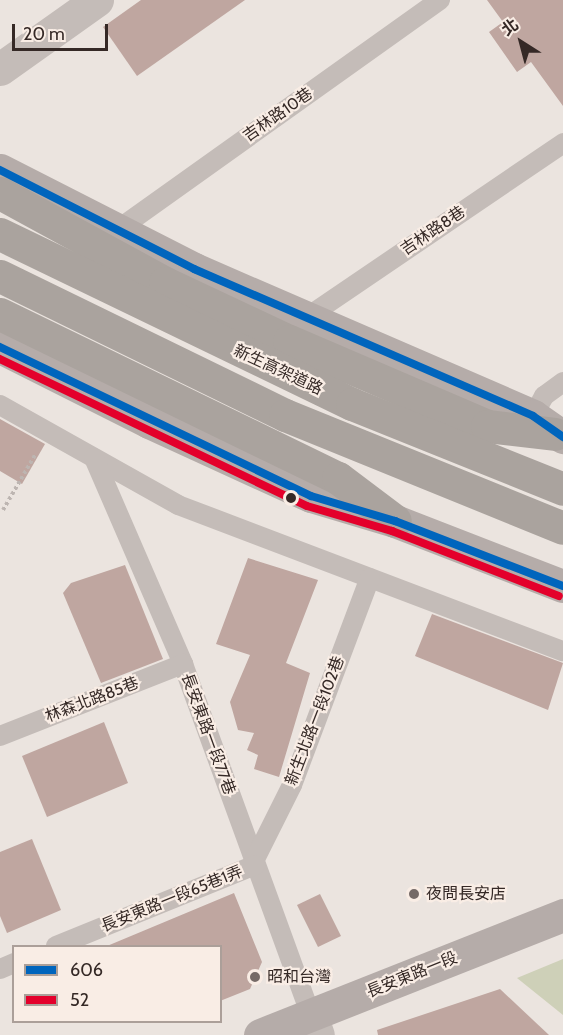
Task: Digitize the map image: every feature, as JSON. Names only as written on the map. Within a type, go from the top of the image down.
[{"type":"highway","points":[[0,194],[176,288],[487,426],[550,429]]},
{"type":"highway","name":"新生高架道路","points":[[0,234],[341,399],[563,489]]},
{"type":"highway","points":[[0,276],[285,415],[563,528]]},
{"type":"highway","points":[[0,314],[338,478],[395,521]]},
{"type":"street","points":[[0,69],[97,0]]},
{"type":"street","points":[[0,170],[116,231],[303,320],[550,429]]},
{"type":"street","points":[[0,347],[149,422],[311,496],[395,521],[563,586]]},
{"type":"street","name":"長安東路一段","points":[[260,1035],[314,1025],[563,915]]},
{"type":"lane","name":"吉林路10巷","points":[[116,231],[440,0]]},
{"type":"lane","name":"吉林路8巷","points":[[303,320],[563,143]]},
{"type":"lane","points":[[550,429],[544,396],[563,382]]},
{"type":"lane","points":[[0,405],[178,505],[563,651]]},
{"type":"lane","name":"長安東路一段77巷","points":[[94,459],[183,664],[314,1025]]},
{"type":"lane","name":"新生北路一段102巷","points":[[255,863],[291,784],[370,578]]},
{"type":"lane","name":"林森北路85巷","points":[[0,736],[183,664]]},
{"type":"lane","name":"長安東路一段65巷1弄","points":[[58,945],[255,863]]},
{"type":"path","points":[[3,510],[48,434]]},
{"type":"green space","points":[[563,959],[563,1015],[517,978]]},
{"type":"building","points":[[141,0],[245,0],[137,76],[103,27]]},
{"type":"building","points":[[487,0],[563,0],[563,106],[531,62],[517,72],[489,32],[503,22]]},
{"type":"building","points":[[0,419],[45,444],[22,484],[0,471]]},
{"type":"building","points":[[248,558],[318,580],[286,663],[310,673],[279,777],[254,769],[258,755],[247,750],[254,733],[238,730],[230,702],[250,655],[216,644]]},
{"type":"building","points":[[125,565],[163,659],[101,683],[63,593],[71,583]]},
{"type":"building","points":[[432,614],[563,663],[548,710],[415,656]]},
{"type":"building","points":[[104,722],[128,783],[47,817],[22,756]]},
{"type":"building","points":[[32,839],[61,910],[7,933],[0,916],[0,852]]},
{"type":"building","points":[[234,893],[262,962],[250,989],[222,1000],[222,945],[109,945]]},
{"type":"building","points":[[320,894],[341,936],[318,947],[297,905]]},
{"type":"building","points":[[500,989],[549,1035],[378,1035],[377,1030]]},
{"type":"transit line","name":"606","points":[[0,170],[194,269],[533,416],[563,437]]},
{"type":"transit line","name":"606","points":[[0,347],[311,496],[395,521],[563,586]]},
{"type":"transit line","name":"52","points":[[0,359],[307,506],[392,531],[559,596]]},
{"type":"place","name":"夜問長安店","points":[[414,894]]},
{"type":"place","name":"昭和台灣","points":[[255,977]]}]
